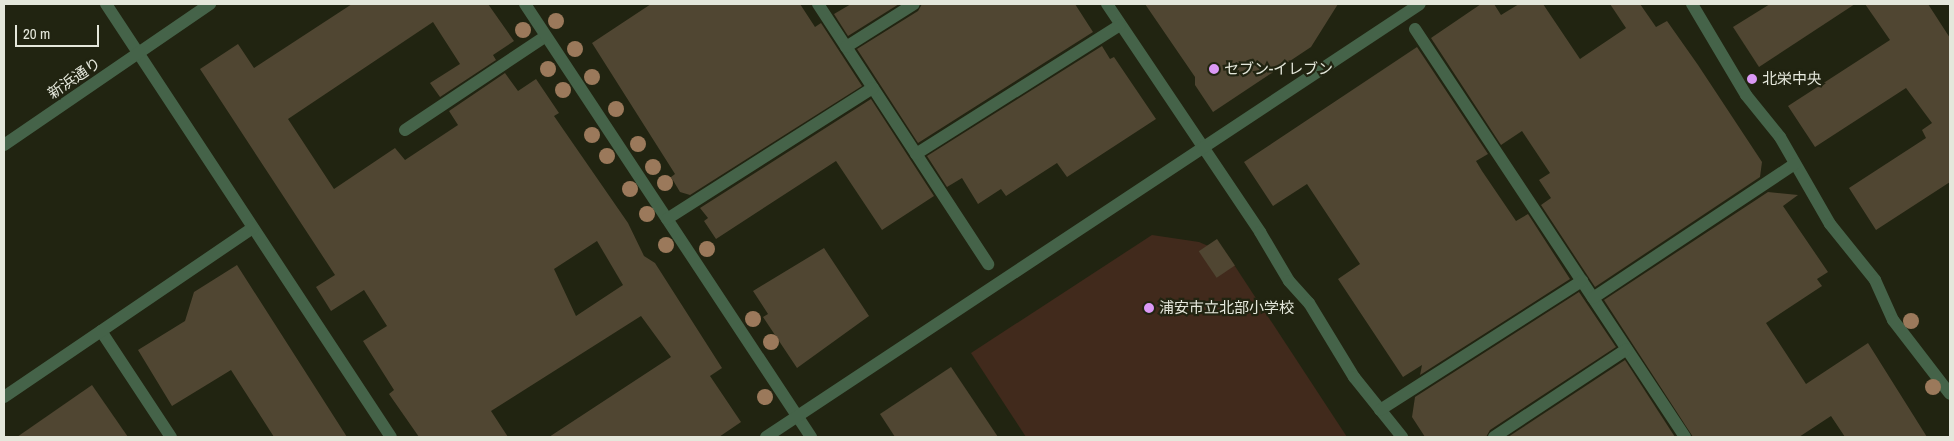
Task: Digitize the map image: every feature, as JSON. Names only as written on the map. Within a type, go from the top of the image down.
[{"type":"street","points":[[106,4],[391,437]]},
{"type":"street","name":"新浜通り","points":[[4,145],[210,4]]},
{"type":"street","points":[[525,4],[811,437]]},
{"type":"street","points":[[818,4],[988,264]]},
{"type":"street","points":[[846,47],[914,4]]},
{"type":"street","points":[[1107,4],[1204,147],[1289,281],[1309,303],[1345,363],[1402,437]]},
{"type":"street","points":[[766,437],[1420,4]]},
{"type":"street","points":[[1692,4],[1723,60],[1780,137],[1830,224],[1874,280],[1897,327],[1910,345],[1934,369],[1950,394]]},
{"type":"street","points":[[916,154],[1120,25]]},
{"type":"street","points":[[1415,29],[1685,437]]},
{"type":"street","points":[[406,130],[546,36]]},
{"type":"street","points":[[667,219],[873,88]]},
{"type":"street","points":[[1593,298],[1795,164]]},
{"type":"street","points":[[4,396],[252,228]]},
{"type":"street","points":[[1380,410],[1582,281]]},
{"type":"street","points":[[102,331],[171,437]]},
{"type":"street","points":[[1494,437],[1627,349]]},
{"type":"shaded area","name":"浦安市立北部小学校","points":[[1152,235],[1199,242],[1227,254],[1347,437],[1026,437],[971,353]]},
{"type":"building","points":[[352,4],[488,4],[514,41],[493,55],[496,60],[440,97],[430,83],[460,64],[433,22],[288,119],[334,189],[395,148],[405,160],[458,125],[449,111],[505,73],[518,91],[536,79],[559,113],[554,116],[628,223],[644,256],[655,263],[722,368],[710,376],[741,422],[719,437],[549,437],[671,357],[641,316],[491,411],[508,437],[419,437],[389,394],[394,390],[363,341],[387,326],[364,290],[331,311],[316,287],[335,275],[200,69],[238,44],[254,68]],"holes":[[[597,241],[623,285],[576,316],[554,269]]]},
{"type":"building","points":[[651,4],[800,4],[815,27],[821,23],[862,86],[690,195],[680,192],[671,177],[675,174],[592,43]]},
{"type":"building","points":[[851,4],[899,4],[848,36],[834,14]]},
{"type":"building","points":[[922,4],[1075,4],[1093,32],[918,143],[857,49],[918,11]]},
{"type":"building","points":[[1145,4],[1338,4],[1311,47],[1213,112],[1195,85],[1195,77]]},
{"type":"building","points":[[1481,4],[1494,4],[1501,15],[1519,4],[1543,4],[1580,59],[1626,28],[1610,4],[1640,4],[1656,27],[1667,21],[1698,65],[1762,162],[1760,177],[1595,287],[1541,205],[1551,198],[1539,180],[1550,173],[1522,131],[1501,145],[1431,38]]},
{"type":"building","points":[[1770,4],[1855,4],[1759,67],[1733,27]]},
{"type":"building","points":[[1865,4],[1928,4],[1950,38],[1950,182],[1876,230],[1849,188],[1926,138],[1922,130],[1932,123],[1906,88],[1815,147],[1788,106],[1890,40]]},
{"type":"building","points":[[1102,46],[1110,59],[1114,57],[1156,119],[1067,177],[1057,163],[1006,196],[1001,189],[978,204],[962,178],[947,187],[927,156]]},
{"type":"building","points":[[1417,47],[1488,154],[1476,161],[1482,171],[1516,221],[1528,214],[1570,279],[1420,375],[1422,365],[1403,377],[1338,279],[1360,264],[1307,184],[1273,206],[1244,162]]},
{"type":"building","points":[[871,99],[934,196],[882,230],[836,161],[716,239],[704,221],[708,218],[700,208]]},
{"type":"building","points":[[1768,192],[1798,195],[1783,206],[1828,272],[1817,279],[1822,286],[1766,323],[1806,384],[1868,343],[1927,437],[1845,437],[1831,416],[1799,437],[1693,437],[1604,300]]},
{"type":"building","points":[[1217,239],[1235,266],[1217,278],[1199,251]]},
{"type":"building","points":[[824,248],[869,316],[797,368],[763,317],[768,314],[753,291]]},
{"type":"building","points":[[237,265],[347,437],[274,437],[231,370],[172,406],[138,350],[185,321],[194,292]]},
{"type":"building","points":[[1579,292],[1616,347],[1490,430],[1486,437],[1425,437],[1412,417],[1415,397]]},
{"type":"building","points":[[1625,360],[1675,437],[1508,437]]},
{"type":"building","points":[[951,367],[998,437],[895,437],[880,414]]},
{"type":"building","points":[[92,385],[128,437],[17,437]]},
{"type":"place","name":"セブン-イレブン","points":[[1214,69]]},
{"type":"place","name":"北栄中央","points":[[1752,79]]},
{"type":"place","name":"浦安市立北部小学校","points":[[1149,308]]}]
